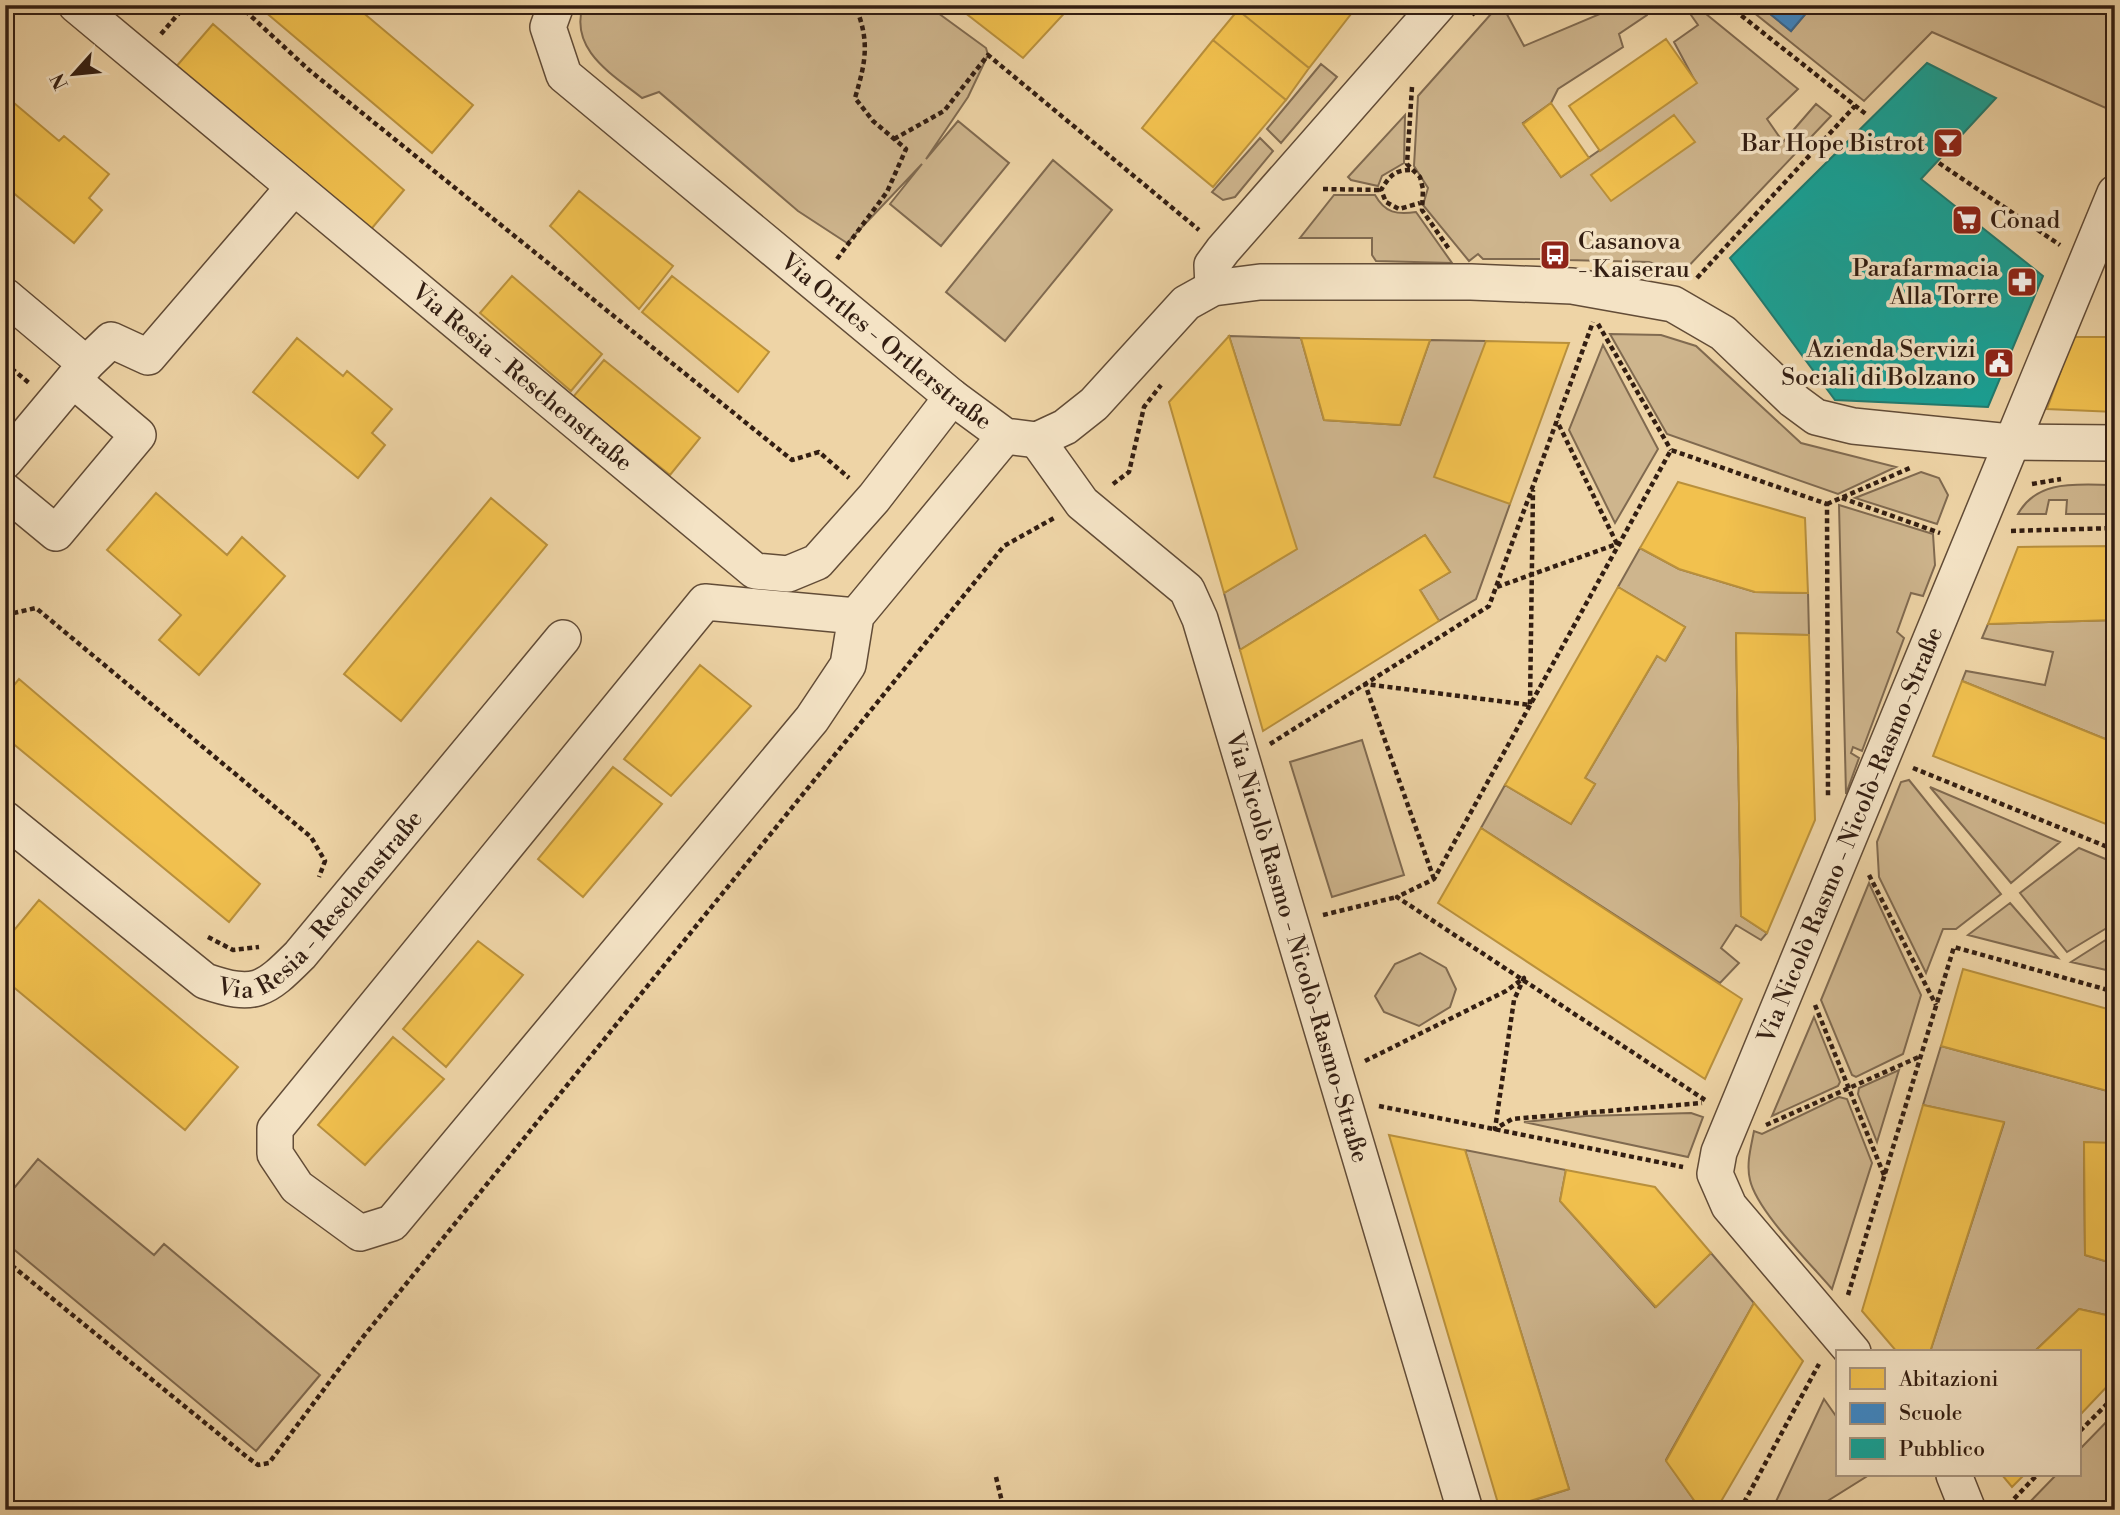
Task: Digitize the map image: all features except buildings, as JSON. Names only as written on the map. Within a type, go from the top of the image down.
[{"type":"street","name":"Via Resia - Reschenstraße","points":[[76,5],[755,571],[788,574],[817,562],[874,498],[952,397]]},
{"type":"street","name":"Via Ortles - Ortlerstraße","points":[[556,5],[548,27],[564,75],[952,397],[1021,438]]},
{"type":"street","points":[[1213,288],[1212,265],[1223,250],[1438,5]]},
{"type":"street","points":[[5,461],[79,372],[111,340],[148,357],[295,187]]},
{"type":"street","name":"Via Nicolò Rasmo - Nicolò-Rasmo-Straße","points":[[1714,1174],[1719,1152],[1721,1111],[1798,963],[1971,544],[2010,442],[2115,193]]},
{"type":"street","points":[[856,616],[705,603],[275,1129],[275,1154],[297,1187],[360,1233],[392,1223],[813,719],[848,665],[856,616],[1021,438],[1065,427],[1094,404],[1186,303],[1213,288],[1260,282],[1471,282],[1572,286],[1673,304],[1723,333],[1793,400],[1816,417],[1853,426],[2010,442],[2115,443]]},
{"type":"street","points":[[5,296],[138,435],[55,533],[5,491]]},
{"type":"street","name":"Via Nicolò Rasmo - Nicolò-Rasmo-Straße","points":[[1021,438],[1082,503],[1165,569],[1186,590],[1200,619],[1465,1510]]},
{"type":"street","name":"Via Resia - Reschenstraße","points":[[5,819],[205,981],[236,992],[269,986],[300,956],[563,638]]},
{"type":"street","points":[[1714,1174],[1728,1206],[1845,1342]]},
{"type":"street","points":[[1954,1476],[1968,1510]]},
{"type":"path","points":[[239,5],[309,70],[792,460],[819,452],[874,498]]},
{"type":"path","points":[[816,285],[887,192],[906,149],[873,121],[855,98],[865,64],[865,29],[855,5]]},
{"type":"path","points":[[1728,5],[1867,115]]},
{"type":"path","points":[[894,139],[944,111],[988,55],[1223,250]]},
{"type":"path","points":[[1412,83],[1407,164],[1410,170],[1420,177],[1423,189],[1420,203],[1471,282]]},
{"type":"path","points":[[1673,304],[1855,106]]},
{"type":"path","points":[[1940,163],[2086,263]]},
{"type":"path","points":[[1381,190],[1388,177],[1398,170],[1410,170]]},
{"type":"path","points":[[1318,189],[1381,190]]},
{"type":"path","points":[[1381,190],[1386,202],[1399,209],[1420,203]]},
{"type":"path","points":[[1243,762],[1489,606],[1595,318],[1671,450],[1827,504],[1920,463]]},
{"type":"path","points":[[1557,420],[1617,544]]},
{"type":"path","points":[[1291,923],[1397,897],[1434,879],[1671,450]]},
{"type":"path","points":[[1530,705],[1533,486]]},
{"type":"path","points":[[1842,498],[1971,544],[1998,531],[2115,528]]},
{"type":"path","points":[[1827,504],[1828,803]]},
{"type":"path","points":[[1496,587],[1617,544]]},
{"type":"path","points":[[5,615],[36,608],[311,837],[325,861],[314,887]]},
{"type":"path","points":[[1365,684],[1530,705]]},
{"type":"path","points":[[1365,684],[1434,879]]},
{"type":"path","points":[[1883,755],[2115,850]]},
{"type":"path","points":[[1850,837],[1936,1005]]},
{"type":"path","points":[[1397,897],[1524,978],[1721,1111],[1761,1127],[1921,1056]]},
{"type":"path","points":[[197,931],[233,950],[258,947],[266,939]]},
{"type":"path","points":[[1845,1342],[1884,1176],[1954,947],[2115,992]]},
{"type":"path","points":[[1798,963],[1884,1176]]},
{"type":"path","points":[[1339,1087],[1524,978]]},
{"type":"path","points":[[1495,1129],[1514,1000],[1524,978]]},
{"type":"path","points":[[1339,1087],[1495,1129],[1714,1174]]},
{"type":"path","points":[[1495,1129],[1512,1119],[1721,1111]]},
{"type":"path","points":[[1740,1510],[1836,1356]]},
{"type":"path","points":[[2082,1429],[2115,1396]]},
{"type":"path","points":[[1993,1510],[2008,1505],[2036,1476]]},
{"type":"path","points":[[996,1477],[1004,1510]]},
{"type":"shaded area","points":[[583,5],[927,5],[986,48],[988,55],[968,97],[926,159],[958,121],[1009,163],[941,246],[890,204],[922,164],[847,243],[798,211],[659,92],[642,98],[606,70],[588,48],[582,35],[580,21]]},
{"type":"shaded area","points":[[1499,5],[1502,5],[1524,46],[1621,5],[1651,5],[1647,15],[1619,34],[1623,47],[1558,89],[1551,103],[1523,123],[1561,177],[1696,83],[1674,42],[1698,25],[1684,5],[1695,5],[1798,89],[1767,119],[1783,142],[1816,104],[1831,116],[1682,273],[1649,262],[1567,260],[1567,248],[1543,250],[1541,259],[1483,259],[1478,254],[1469,261],[1423,205],[1428,188],[1414,166],[1418,96]]},
{"type":"shaded area","points":[[1751,5],[1759,5],[1791,31],[1813,5],[2115,5],[2115,112],[1932,32],[1864,101],[1748,8]]},
{"type":"shaded area","points":[[1321,64],[1337,77],[1281,143],[1267,129]]},
{"type":"shaded area","points":[[1405,115],[1404,163],[1382,176],[1378,186],[1351,180],[1348,177]]},
{"type":"shaded area","points":[[1260,138],[1273,151],[1235,197],[1223,200],[1212,192]]},
{"type":"shaded area","points":[[1053,160],[1112,210],[1005,341],[946,292]]},
{"type":"shaded area","points":[[1334,195],[1375,195],[1387,209],[1403,213],[1416,212],[1452,263],[1376,261],[1372,255],[1372,238],[1300,238]]},
{"type":"shaded area","points":[[1610,334],[1661,335],[1696,346],[1801,443],[1896,467],[1838,494],[1667,434]]},
{"type":"shaded area","points":[[1229,336],[1301,338],[1324,420],[1400,425],[1430,340],[1486,341],[1510,504],[1476,599],[1439,621],[1420,590],[1450,572],[1425,535],[1240,650],[1224,593],[1296,549]]},
{"type":"shaded area","points":[[1603,345],[1658,449],[1615,523],[1569,430]]},
{"type":"shaded area","points":[[1921,472],[1939,478],[1948,495],[1937,524],[1855,498]]},
{"type":"shaded area","points":[[2074,485],[2115,485],[2115,514],[2066,514],[2067,500],[2049,500],[2046,514],[2018,514],[2026,502],[2048,489]]},
{"type":"shaded area","points":[[1839,505],[1933,534],[1935,565],[1923,596],[1911,593],[1897,632],[1904,638],[1862,751],[1853,747],[1851,753],[1859,758],[1846,794]]},
{"type":"shaded area","points":[[1640,548],[1679,569],[1755,592],[1808,593],[1809,635],[1736,634],[1741,916],[1767,933],[1761,940],[1736,925],[1721,948],[1739,963],[1720,983],[1481,828],[1505,785],[1571,824],[1595,784],[1585,778],[1657,656],[1666,660],[1685,627],[1618,587]]},
{"type":"shaded area","points":[[2115,620],[2115,743],[1962,681],[1966,671],[2045,685],[2053,652],[1982,638],[1988,624]]},
{"type":"shaded area","points":[[1362,740],[1404,875],[1332,897],[1290,762]]},
{"type":"shaded area","points":[[1909,780],[2001,894],[1956,929],[1943,929],[1926,973],[1879,877],[1877,842],[1901,782]]},
{"type":"shaded area","points":[[1930,787],[2060,842],[2011,883]]},
{"type":"shaded area","points":[[2079,848],[2115,863],[2115,923],[2067,952],[2020,893]]},
{"type":"shaded area","points":[[1869,883],[1921,995],[1903,1054],[1856,1077],[1852,1075],[1821,1000]]},
{"type":"shaded area","points":[[2010,903],[2058,958],[1968,935]]},
{"type":"shaded area","points":[[2115,934],[2115,972],[2071,962]]},
{"type":"shaded area","points":[[1420,953],[1446,968],[1456,989],[1450,1007],[1419,1026],[1384,1012],[1375,996],[1395,964]]},
{"type":"shaded area","points":[[1814,1017],[1840,1082],[1838,1086],[1772,1116]]},
{"type":"shaded area","points":[[1941,1046],[2115,1093],[2115,1143],[2084,1143],[2085,1255],[2115,1264],[2115,1317],[2079,1309],[2036,1350],[1931,1350],[2004,1123],[1923,1105]]},
{"type":"shaded area","points":[[1899,1070],[1877,1142],[1858,1094],[1859,1088]]},
{"type":"shaded area","points":[[1839,1097],[1847,1099],[1872,1163],[1832,1289],[1785,1236],[1763,1206],[1750,1180],[1749,1162],[1754,1131],[1762,1134]]},
{"type":"shaded area","points":[[1691,1113],[1703,1117],[1688,1157],[1524,1122],[1586,1116]]},
{"type":"shaded area","points":[[1465,1150],[1566,1170],[1560,1201],[1655,1307],[1711,1253],[1754,1303],[1666,1460],[1701,1510],[1503,1510],[1569,1489]]},
{"type":"shaded area","points":[[38,1159],[154,1255],[164,1244],[320,1375],[256,1451],[5,1242],[5,1199]]},
{"type":"shaded area","points":[[1824,1399],[1836,1416],[1836,1476],[1867,1476],[1813,1510],[1772,1510]]},
{"type":"shaded area","points":[[2115,1413],[2115,1510],[2022,1510],[2055,1476],[2082,1476],[2082,1447]]},
{"type":"place","name":"Bar Hope Bistrot","points":[[1948,143]]},
{"type":"place","name":"Conad","points":[[1967,220]]},
{"type":"place","name":"Casanova - Kaiserau","points":[[1555,255]]},
{"type":"place","name":"Parafarmacia Alla Torre","points":[[2022,282]]},
{"type":"place","name":"Azienda Servizi Sociali di Bolzano","points":[[1999,363]]}]
